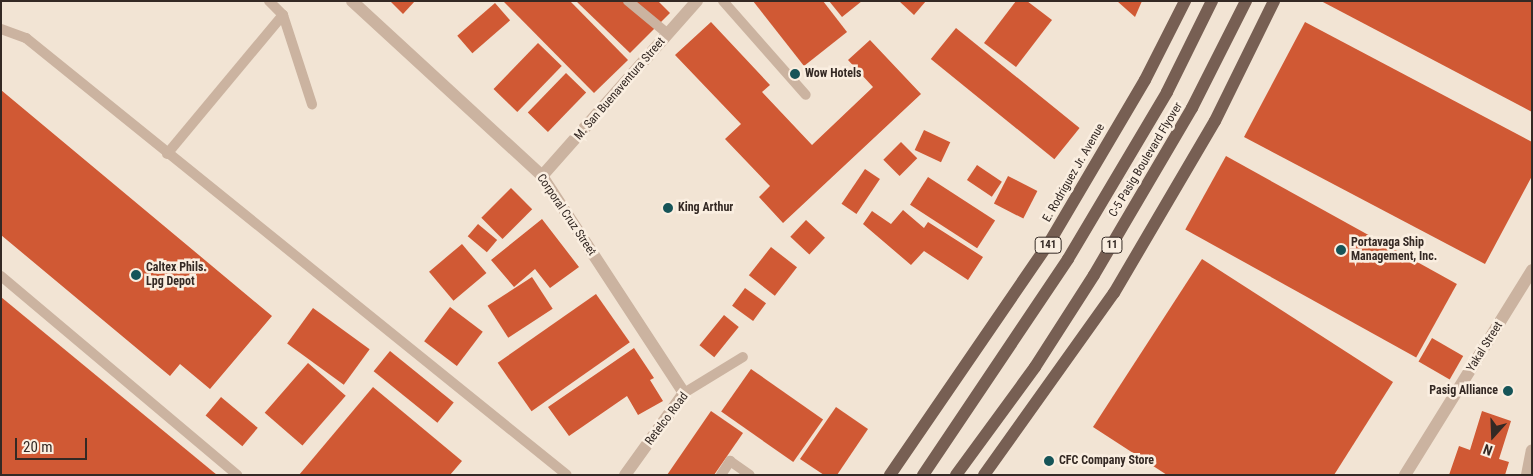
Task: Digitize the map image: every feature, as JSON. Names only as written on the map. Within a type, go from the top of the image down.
[{"type":"main road","name":"E. Rodriguez Jr. Avenue","points":[[890,475],[1049,243],[1145,80],[1185,1]]},
{"type":"main road","name":"C-5 Pasig Boulevard Flyover","points":[[923,475],[1068,259],[1167,92],[1212,1]]},
{"type":"main road","name":"C-5 Pasig Boulevard Flyover","points":[[956,475],[1035,367],[1094,275],[1192,108],[1246,1]]},
{"type":"main road","points":[[984,475],[1114,294],[1215,120],[1274,1]]},
{"type":"street","name":"Corporal Cruz Street","points":[[352,1],[542,176],[684,393]]},
{"type":"street","name":"M. San Buenaventura Street","points":[[542,176],[697,1]]},
{"type":"street","name":"Yakal Street","points":[[1405,475],[1532,270]]},
{"type":"street","name":"Retelco Road","points":[[625,475],[684,393]]},
{"type":"street","points":[[1527,475],[1532,450]]},
{"type":"lane","points":[[268,1],[283,15],[312,104]]},
{"type":"lane","points":[[628,1],[668,34]]},
{"type":"lane","points":[[723,1],[806,95]]},
{"type":"lane","points":[[167,154],[283,15]]},
{"type":"lane","points":[[1,29],[26,38],[167,154],[567,475]]},
{"type":"lane","points":[[1,276],[237,475]]},
{"type":"lane","name":"Retelco Road","points":[[684,393],[743,357]]},
{"type":"lane","points":[[721,475],[730,461],[750,475]]},
{"type":"building","points":[[390,1],[415,1],[403,14]]},
{"type":"building","points":[[503,1],[570,1],[628,60],[594,93]]},
{"type":"building","points":[[576,1],[658,1],[670,13],[630,53]]},
{"type":"building","points":[[753,1],[823,1],[847,32],[804,66]]},
{"type":"building","points":[[829,1],[862,1],[842,17]]},
{"type":"building","points":[[899,1],[926,1],[914,15]]},
{"type":"building","points":[[1016,1],[1027,1],[1052,20],[1016,67],[984,43]]},
{"type":"building","points":[[1117,1],[1142,1],[1135,17]]},
{"type":"building","points":[[1321,1],[1532,1],[1532,112]]},
{"type":"building","points":[[495,3],[510,20],[472,53],[457,36]]},
{"type":"building","points":[[711,22],[770,85],[762,92],[812,145],[873,87],[848,60],[870,40],[921,94],[783,223],[759,197],[770,186],[725,139],[741,124],[675,55]]},
{"type":"building","points":[[1305,22],[1532,142],[1532,176],[1485,264],[1244,137]]},
{"type":"building","points":[[956,28],[1080,128],[1054,159],[931,59]]},
{"type":"building","points":[[538,43],[562,66],[517,112],[494,89]]},
{"type":"building","points":[[566,73],[586,92],[548,132],[528,113]]},
{"type":"building","name":"Caltex Phils. Lpg Depot","points":[[1,90],[272,316],[210,389],[180,364],[170,376],[1,235]]},
{"type":"building","points":[[924,130],[950,142],[941,162],[915,150]]},
{"type":"building","points":[[901,142],[917,158],[900,176],[883,160]]},
{"type":"building","points":[[1226,156],[1457,284],[1416,357],[1185,229]]},
{"type":"building","points":[[977,165],[1002,182],[992,197],[967,180]]},
{"type":"building","points":[[865,169],[880,179],[856,214],[842,204]]},
{"type":"building","points":[[1008,176],[1037,191],[1023,219],[994,204]]},
{"type":"building","points":[[928,177],[995,221],[977,248],[910,205]]},
{"type":"building","points":[[511,188],[532,209],[503,239],[481,218]]},
{"type":"building","points":[[903,210],[924,228],[928,222],[983,257],[968,280],[924,251],[911,265],[863,224],[872,211],[891,224]]},
{"type":"building","points":[[542,219],[579,267],[550,288],[535,269],[514,287],[491,260]]},
{"type":"building","points":[[806,220],[825,238],[809,255],[790,237]]},
{"type":"building","points":[[478,224],[497,240],[487,252],[468,236]]},
{"type":"building","points":[[462,244],[486,273],[453,301],[429,272]]},
{"type":"building","points":[[771,247],[797,267],[775,296],[749,275]]},
{"type":"building","points":[[1202,259],[1393,382],[1334,475],[1167,475],[1093,427]]},
{"type":"building","points":[[532,277],[553,309],[508,338],[488,306]]},
{"type":"building","points":[[745,288],[766,303],[753,321],[732,306]]},
{"type":"building","points":[[596,294],[630,342],[532,411],[498,363]]},
{"type":"building","points":[[1,297],[217,475],[1,475]]},
{"type":"building","points":[[450,307],[483,332],[457,366],[424,341]]},
{"type":"building","points":[[313,308],[370,349],[344,385],[287,344]]},
{"type":"building","points":[[724,315],[739,327],[714,357],[699,345]]},
{"type":"building","points":[[1432,338],[1463,356],[1450,379],[1418,361]]},
{"type":"building","points":[[634,348],[654,378],[650,380],[663,401],[638,415],[627,396],[569,436],[548,407]]},
{"type":"building","points":[[390,351],[454,403],[437,423],[374,371]]},
{"type":"building","points":[[308,363],[346,396],[302,446],[265,413]]},
{"type":"building","points":[[751,369],[823,419],[793,462],[721,412]]},
{"type":"building","points":[[373,387],[462,461],[450,475],[299,475]]},
{"type":"building","points":[[221,397],[258,428],[242,446],[206,415]]},
{"type":"building","points":[[836,407],[868,429],[837,475],[824,475],[800,459]]},
{"type":"building","points":[[711,411],[743,433],[714,475],[667,475]]},
{"type":"building","points":[[1482,411],[1511,421],[1499,459],[1509,462],[1505,475],[1449,475],[1459,446],[1470,450]]},
{"type":"place","name":"Wow Hotels","points":[[795,74]]},
{"type":"place","name":"King Arthur","points":[[668,208]]},
{"type":"place","name":"Portavaga Ship Management, Inc.","points":[[1341,250]]},
{"type":"place","name":"Caltex Phils. Lpg Depot","points":[[136,275]]},
{"type":"place","name":"Pasig Alliance","points":[[1508,391]]},
{"type":"place","name":"CFC Company Store","points":[[1049,461]]}]
